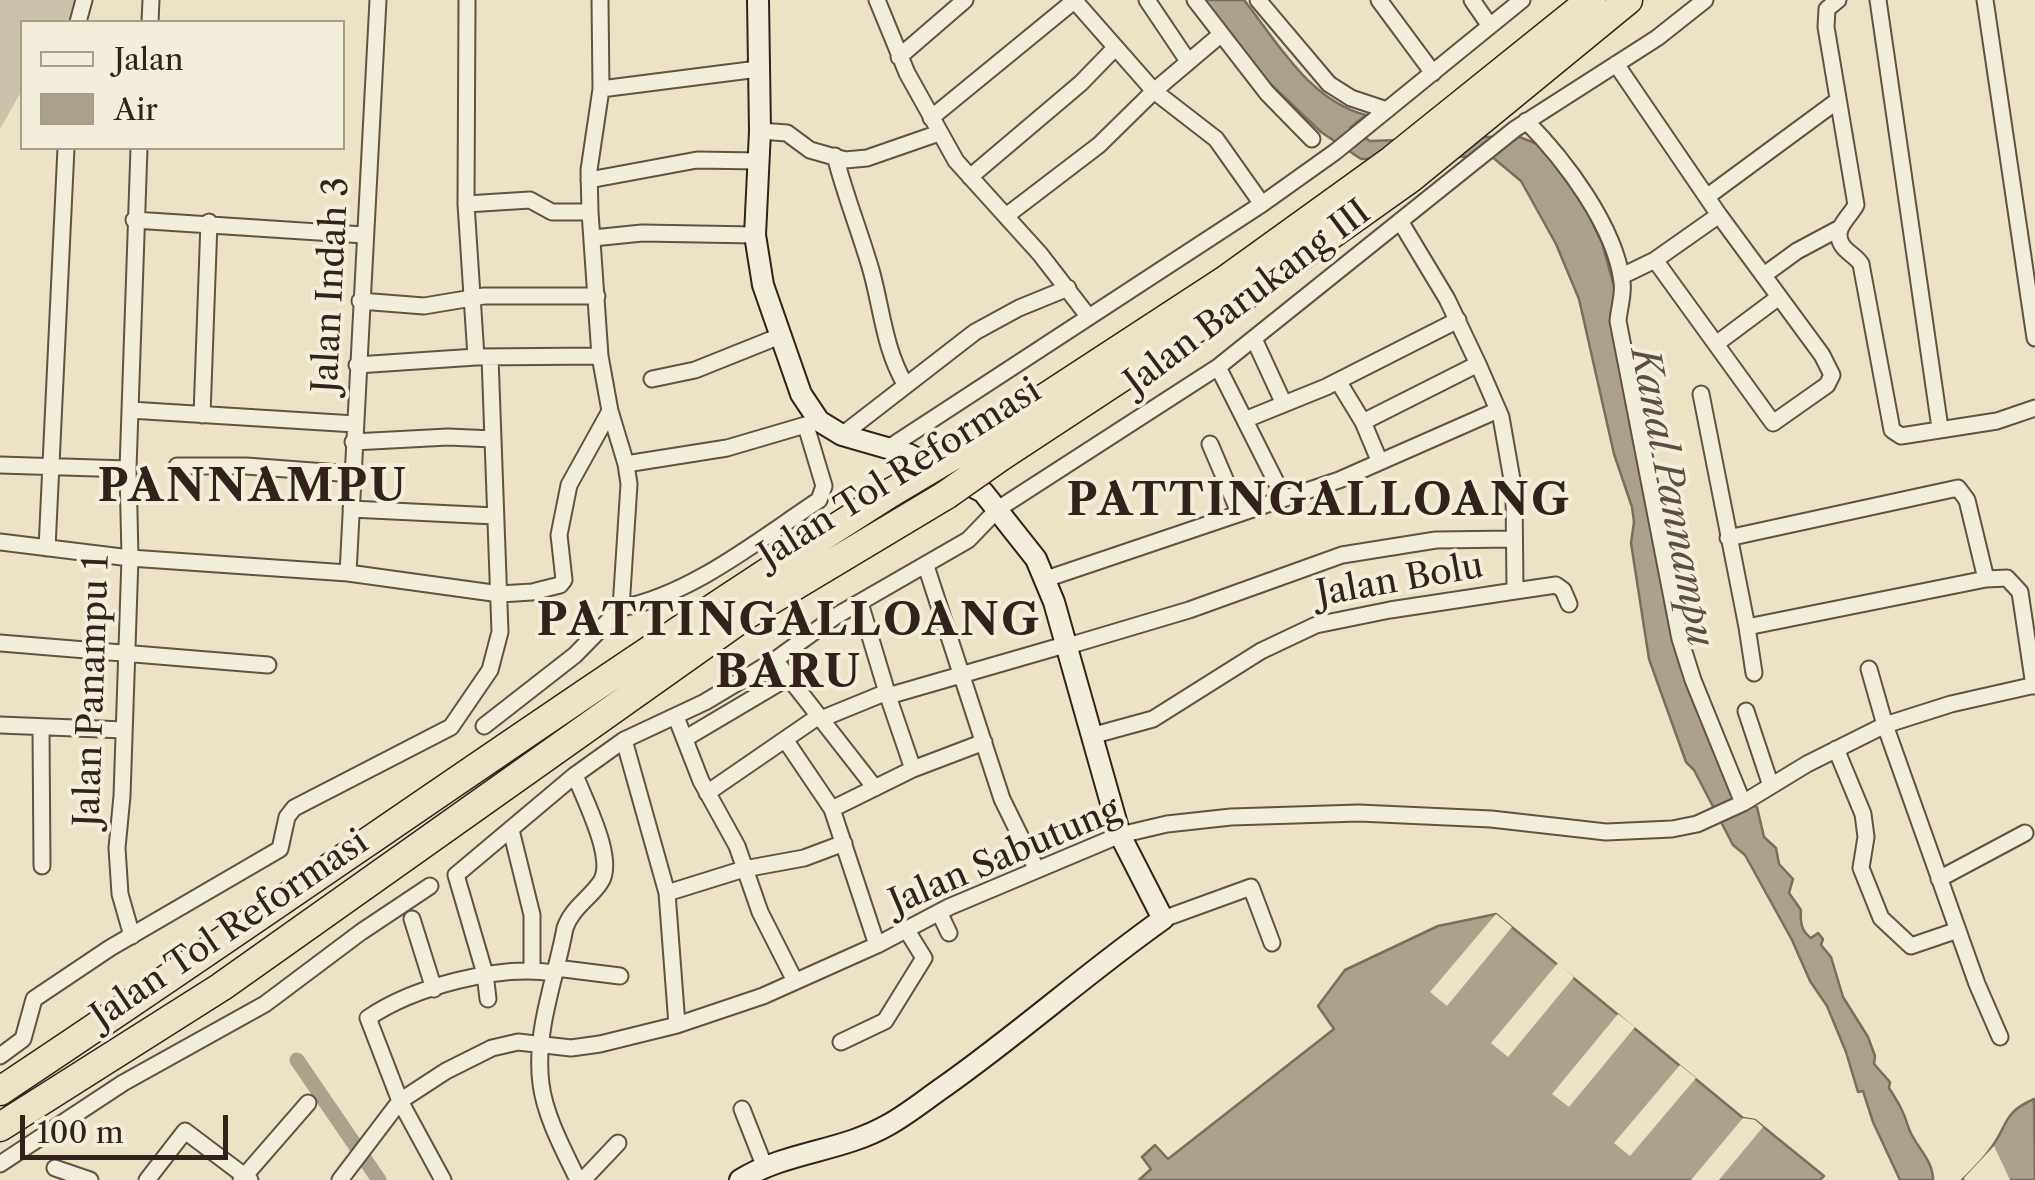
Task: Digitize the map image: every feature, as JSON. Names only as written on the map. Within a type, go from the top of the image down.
[{"type":"highway","points":[[1501,106],[1570,0]]},
{"type":"highway","name":"Jalan Tol Reformasi","points":[[1501,106],[1591,0]]},
{"type":"highway","name":"Jalan Tol Reformasi","points":[[0,1126],[221,987],[746,615],[946,494],[994,446],[1224,282],[1501,106],[1628,0]]},
{"type":"highway","points":[[1501,106],[1648,0]]},
{"type":"highway","name":"Jalan Tol Reformasi","points":[[0,1091],[701,614],[892,492],[994,446]]},
{"type":"street","name":"Jalan Indah 3","points":[[348,573],[378,0]]},
{"type":"street","points":[[0,1056],[23,1040],[34,999],[280,849],[287,817],[294,808],[451,727],[494,660],[500,632],[500,594],[493,439],[483,357],[470,298],[466,204],[467,0]]},
{"type":"street","points":[[602,0],[600,89],[589,180],[600,356],[629,484],[621,608]]},
{"type":"street","points":[[484,726],[576,655],[621,608],[656,600],[693,581],[819,500],[824,486],[812,423],[763,285],[755,235],[760,131],[758,0]]},
{"type":"street","points":[[878,0],[900,57],[939,133],[970,177],[1088,316]]},
{"type":"street","points":[[900,57],[965,0]]},
{"type":"street","points":[[931,118],[1074,0],[1154,91],[1216,140],[1262,204]]},
{"type":"street","points":[[1147,0],[1188,61]]},
{"type":"street","points":[[1194,0],[1219,36],[1312,140]]},
{"type":"street","points":[[1258,0],[1330,84],[1384,112]]},
{"type":"street","points":[[1379,0],[1433,73]]},
{"type":"street","points":[[1472,0],[1490,26]]},
{"type":"street","name":"Jalan Barukang III","points":[[890,447],[1332,155],[1522,0]]},
{"type":"street","name":"Jalan Barukang III","points":[[485,974],[456,874],[574,775],[624,740],[655,723],[676,717],[775,660],[822,626],[968,540],[998,509],[1218,368],[1478,158],[1501,106],[1616,64],[1705,0]]},
{"type":"street","points":[[1764,275],[1797,250],[1840,228],[1856,205],[1826,14],[1832,2],[1838,0]]},
{"type":"street","points":[[1878,0],[1940,428]]},
{"type":"street","points":[[1985,0],[2035,338]]},
{"type":"street","points":[[1006,216],[1099,145],[1219,36]]},
{"type":"street","points":[[970,177],[1081,83],[1115,48]]},
{"type":"street","points":[[1616,64],[1719,215],[1822,355],[1832,375],[1828,385],[1776,423],[1770,420],[1655,260]]},
{"type":"street","points":[[600,89],[758,69]]},
{"type":"street","points":[[1708,196],[1838,101]]},
{"type":"street","points":[[1501,106],[1576,178],[1608,238],[1622,276],[1618,321],[1672,604],[1693,680],[1742,804]]},
{"type":"street","points":[[760,131],[787,133],[810,150],[845,160],[867,158],[939,133]]},
{"type":"street","points":[[48,548],[66,150]]},
{"type":"street","name":"Jalan Panampu 1","points":[[132,936],[118,873],[139,150]]},
{"type":"street","points":[[835,156],[871,270],[888,347],[905,384]]},
{"type":"street","points":[[589,180],[697,160],[758,161]]},
{"type":"street","points":[[466,204],[530,200],[552,212],[590,212]]},
{"type":"street","points":[[1622,276],[1655,260],[1719,215]]},
{"type":"street","points":[[134,220],[364,235]]},
{"type":"street","name":"Jalan Bolu","points":[[1090,736],[1153,719],[1261,651],[1316,624],[1514,592],[1514,490],[1498,410],[1458,320],[1400,221]]},
{"type":"street","points":[[202,414],[209,222]]},
{"type":"street","points":[[1840,228],[1844,248],[1857,257],[1866,279],[1892,430],[1897,436],[1997,421],[2035,408]]},
{"type":"street","points":[[593,238],[642,233],[755,235]]},
{"type":"street","points":[[842,435],[986,326],[1068,288]]},
{"type":"street","points":[[360,301],[424,306],[470,298],[597,296]]},
{"type":"street","points":[[1716,344],[1779,297]]},
{"type":"street","points":[[1247,419],[1338,381],[1458,320]]},
{"type":"street","points":[[652,379],[695,370],[780,336]]},
{"type":"street","points":[[1254,339],[1284,404]]},
{"type":"street","points":[[357,365],[483,357],[600,356]]},
{"type":"street","points":[[1363,422],[1478,364]]},
{"type":"street","points":[[1218,368],[1284,498]]},
{"type":"street","points":[[1338,381],[1363,422],[1379,460]]},
{"type":"street","points":[[1701,394],[1754,672]]},
{"type":"street","points":[[130,410],[355,424]]},
{"type":"street","points":[[1046,579],[1339,480],[1498,410]]},
{"type":"street","points":[[0,542],[130,558],[348,573],[522,594],[562,583],[559,534],[570,485],[610,411]]},
{"type":"street","points":[[626,464],[717,450],[812,423],[890,447],[983,492],[1023,540],[1046,579],[1120,834],[1163,920]]},
{"type":"street","points":[[353,442],[493,439]]},
{"type":"street","points":[[1210,444],[1239,512]]},
{"type":"street","points":[[0,465],[128,470]]},
{"type":"street","points":[[176,466],[246,466],[353,474]]},
{"type":"street","points":[[1728,538],[1958,488],[1968,500],[1986,579]]},
{"type":"street","points":[[351,510],[495,516]]},
{"type":"street","points":[[707,793],[820,717],[888,694],[1189,610],[1342,555],[1436,540],[1514,539]]},
{"type":"street","points":[[926,566],[1002,800],[1036,868]]},
{"type":"street","points":[[1747,627],[1986,579],[2008,578],[2017,586],[2034,686]]},
{"type":"street","points":[[1514,592],[1556,585],[1564,590],[1569,604]]},
{"type":"street","points":[[860,603],[913,769]]},
{"type":"street","points":[[0,643],[268,666]]},
{"type":"street","points":[[775,660],[874,788]]},
{"type":"street","points":[[1869,669],[1885,726],[2000,1037]]},
{"type":"street","points":[[686,738],[789,676]]},
{"type":"street","name":"Jalan Sabutung","points":[[340,1180],[400,1102],[446,1070],[492,1048],[508,1043],[587,1046],[677,1025],[763,996],[877,945],[939,912],[1120,834],[1231,817],[1359,813],[1491,819],[1630,833],[1672,829],[1742,804],[1836,749],[1885,726],[1951,704],[2034,686]]},
{"type":"street","points":[[1746,711],[1771,786]]},
{"type":"street","points":[[676,717],[707,793],[738,846],[760,912],[795,982]]},
{"type":"street","points":[[0,724],[124,730]]},
{"type":"street","points":[[41,728],[42,866]]},
{"type":"street","points":[[624,740],[667,893],[677,1025]]},
{"type":"street","points":[[786,742],[832,808],[877,945]]},
{"type":"street","points":[[832,808],[913,769],[984,742]]},
{"type":"street","points":[[1836,749],[1863,814],[1866,837],[1861,868],[1880,918],[1911,946],[1958,930]]},
{"type":"street","points":[[574,775],[606,866],[600,883],[568,918],[541,1044],[541,1085],[580,1180],[618,1144]]},
{"type":"street","points":[[511,830],[532,914],[532,970]]},
{"type":"street","points":[[1940,879],[2025,833]]},
{"type":"street","points":[[667,893],[744,870],[804,858],[844,843]]},
{"type":"street","points":[[0,1164],[123,1083],[265,1004],[430,886]]},
{"type":"street","points":[[740,1180],[764,1165],[839,1147],[890,1124],[970,1068],[1163,920],[1251,887],[1272,942]]},
{"type":"street","points":[[939,912],[949,933]]},
{"type":"street","points":[[412,919],[434,989]]},
{"type":"street","points":[[841,1042],[885,1020],[924,958],[906,929]]},
{"type":"street","points":[[443,1180],[400,1102],[370,1029],[370,1015],[485,974],[557,965],[620,976]]},
{"type":"street","points":[[485,974],[488,999]]},
{"type":"street","points":[[466,979],[469,996]]},
{"type":"street","points":[[146,1180],[185,1131],[245,1178],[308,1103]]},
{"type":"street","points":[[742,1109],[764,1165]]},
{"type":"street","points":[[55,1168],[90,1180]]},
{"type":"shaded area","points":[[0,0],[80,0],[75,20],[20,20],[20,94],[0,129]]},
{"type":"water","points":[[1203,0],[1244,0],[1312,84],[1346,108],[1366,115],[1350,128],[1370,141],[1517,136],[1542,146],[1577,191],[1602,243],[1617,297],[1673,631],[1748,805],[1757,807],[1764,837],[1776,848],[1779,864],[1793,879],[1789,893],[1801,910],[1803,929],[1811,938],[1818,933],[1823,939],[1821,945],[1831,957],[1843,997],[1868,1037],[1874,1064],[1890,1082],[1889,1088],[1930,1165],[1933,1180],[1900,1180],[1863,1091],[1858,1092],[1827,1006],[1810,981],[1745,855],[1733,845],[1694,770],[1686,762],[1649,659],[1631,543],[1632,507],[1614,454],[1579,299],[1556,244],[1521,181],[1491,156],[1361,159],[1321,132],[1263,77]]},
{"type":"water","points":[[1496,914],[1743,1118],[1755,1120],[1824,1176],[1820,1180],[1139,1180],[1151,1169],[1142,1157],[1155,1145],[1168,1159],[1334,1029],[1318,1006],[1345,970],[1438,926]]},
{"type":"water","points":[[2034,1099],[2035,1180],[1962,1180],[1997,1140],[2011,1114]]},
{"type":"pier","points":[[1496,914],[1512,927],[1447,1006],[1430,992]]},
{"type":"pier","points":[[1558,963],[1574,977],[1508,1057],[1491,1043]]},
{"type":"pier","points":[[1618,1014],[1635,1027],[1569,1107],[1552,1094]]},
{"type":"pier","points":[[1680,1065],[1696,1078],[1630,1156],[1614,1143]]},
{"type":"pier","points":[[1743,1118],[1755,1120],[1763,1127],[1719,1180],[1691,1180]]},
{"type":"pier","points":[[1994,1146],[2010,1180],[1965,1180],[1964,1178]]},
{"type":"waterway","points":[[297,1060],[379,1180]]},
{"type":"district","name":"PANNAMPU","points":[[253,488]]},
{"type":"district","name":"PATTINGALLOANG","points":[[1319,502]]},
{"type":"district","name":"PATTINGALLOANG BARU","points":[[789,648]]},
{"type":"water label","name":"Kanal Pannampu","points":[[1671,497]]}]
